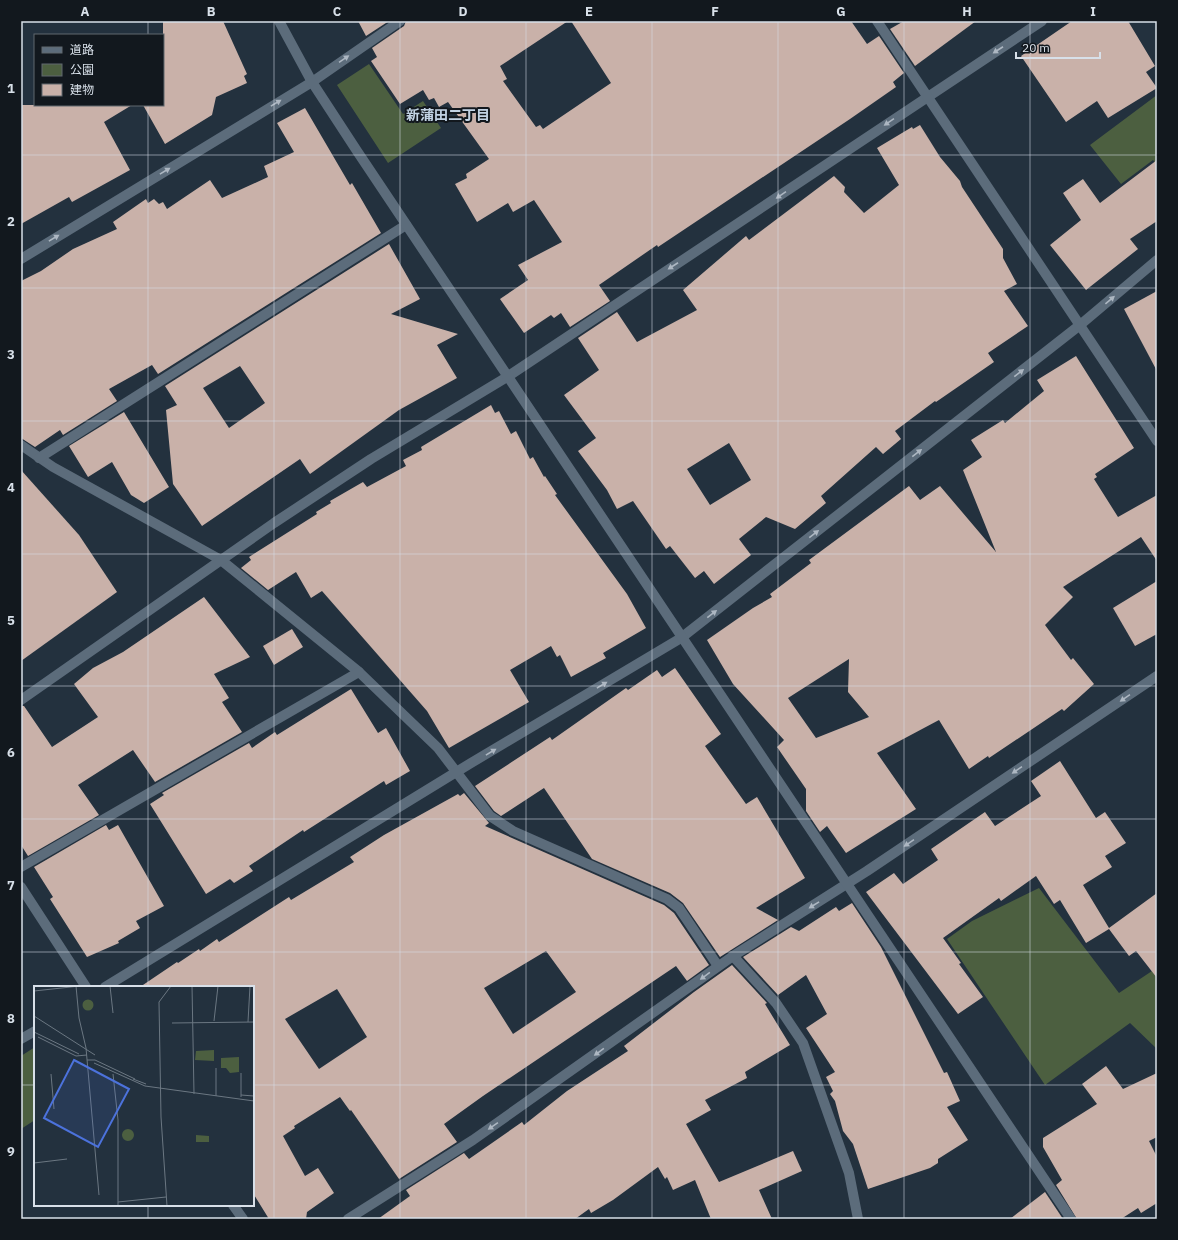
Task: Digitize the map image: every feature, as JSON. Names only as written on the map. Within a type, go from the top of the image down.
[{"type":"street","points":[[279,21],[312,82],[406,225],[1071,1219]]},
{"type":"street","points":[[21,259],[312,82],[400,21]]},
{"type":"street","points":[[877,21],[1157,441]]},
{"type":"street","points":[[21,700],[221,560],[371,459],[507,377],[1042,21]]},
{"type":"street","points":[[39,458],[406,225]]},
{"type":"street","points":[[107,986],[457,772],[681,638],[1080,325],[1157,260]]},
{"type":"street","points":[[21,445],[39,458],[221,560],[359,672],[438,748],[490,816],[513,831],[667,899],[679,908],[718,966]]},
{"type":"street","points":[[21,867],[359,672]]},
{"type":"street","points":[[348,1219],[473,1140],[718,966],[846,884],[1157,676]]},
{"type":"street","points":[[21,887],[85,986]]},
{"type":"street","points":[[733,956],[776,1003],[803,1043],[849,1173],[858,1219]]},
{"type":"street","points":[[21,1040],[34,1032]]},
{"type":"street","points":[[234,1206],[243,1219]]},
{"type":"green space","points":[[369,64],[403,114],[423,101],[441,128],[388,163],[337,85]]},
{"type":"green space","points":[[1157,95],[1157,165],[1153,160],[1121,184],[1090,145]]},
{"type":"green space","points":[[1039,888],[1119,993],[1152,971],[1157,977],[1157,1049],[1130,1023],[1045,1085],[947,939],[972,921]]},
{"type":"green space","points":[[34,1048],[34,1121],[21,1129],[21,1056]]},
{"type":"building","points":[[163,21],[223,21],[247,74],[244,76],[247,83],[216,97],[212,115],[165,144],[144,106],[164,106]]},
{"type":"building","points":[[358,21],[389,21],[366,36]]},
{"type":"building","points":[[406,21],[568,21],[500,66],[507,79],[503,81],[536,127],[540,125],[543,129],[611,83],[571,21],[851,21],[867,44],[879,36],[904,73],[893,82],[896,87],[850,119],[658,247],[657,245],[599,285],[610,301],[570,327],[561,313],[554,318],[551,315],[524,333],[500,299],[528,280],[518,265],[562,242],[534,200],[513,212],[508,203],[477,222],[455,184],[467,178],[466,174],[489,159],[448,102],[439,107],[434,98],[429,100],[423,90],[400,104],[371,61],[377,57],[372,48],[404,26]]},
{"type":"building","points":[[904,21],[976,21],[915,66],[890,29]]},
{"type":"building","points":[[1072,21],[1128,21],[1155,66],[1146,72],[1157,88],[1108,118],[1097,101],[1066,122],[1021,56]]},
{"type":"building","points":[[21,105],[130,106],[104,122],[130,170],[72,202],[69,197],[21,224]]},
{"type":"building","points":[[305,108],[350,185],[352,183],[381,233],[158,374],[152,365],[109,389],[117,401],[63,435],[60,430],[35,447],[21,438],[21,281],[41,271],[73,249],[117,229],[113,222],[146,199],[148,203],[154,199],[159,204],[163,202],[167,209],[210,180],[222,198],[268,177],[264,166],[294,152],[277,123]]},
{"type":"building","points":[[920,125],[940,157],[960,181],[962,187],[1003,249],[1003,258],[1017,284],[1004,291],[1028,326],[988,353],[994,362],[936,402],[935,401],[895,431],[901,439],[883,454],[876,447],[821,496],[826,503],[795,529],[766,517],[739,539],[751,555],[714,584],[704,571],[695,578],[670,546],[666,549],[633,501],[617,509],[607,490],[578,451],[596,438],[564,395],[599,370],[578,338],[617,312],[637,342],[697,310],[683,290],[746,236],[749,240],[834,176],[845,187],[844,192],[864,213],[899,185],[877,148],[912,127],[913,129]],"holes":[[[729,443],[751,480],[710,505],[687,469]]]},
{"type":"building","points":[[1157,160],[1157,221],[1130,239],[1138,249],[1086,290],[1050,245],[1081,220],[1063,193],[1083,179],[1100,203]]},
{"type":"building","points":[[389,244],[420,299],[391,314],[458,334],[437,345],[457,378],[399,410],[310,474],[300,459],[202,526],[173,484],[166,410],[177,405],[165,386]],"holes":[[[240,366],[265,403],[229,428],[203,388]]]},
{"type":"building","points":[[1157,291],[1157,371],[1124,309]]},
{"type":"building","points":[[1076,356],[1134,448],[1095,474],[1097,477],[1094,479],[1118,517],[1157,495],[1157,561],[1141,537],[1063,587],[1073,597],[1045,625],[1071,660],[1073,658],[1094,684],[1064,711],[1062,709],[989,758],[988,756],[969,769],[939,720],[877,753],[916,809],[846,853],[827,826],[820,832],[806,811],[806,789],[777,747],[784,740],[733,684],[707,640],[753,608],[772,597],[770,594],[811,563],[809,560],[909,486],[920,500],[940,486],[996,552],[963,470],[982,457],[971,440],[1003,420],[1005,423],[1044,391],[1037,380]],"holes":[[[849,659],[848,692],[869,717],[816,738],[788,698]]]},
{"type":"building","points":[[491,405],[495,413],[499,411],[511,434],[516,431],[530,459],[533,457],[544,477],[545,476],[557,494],[555,495],[627,594],[646,628],[603,653],[606,658],[571,677],[560,655],[557,657],[551,646],[510,670],[529,702],[449,748],[427,711],[322,591],[311,598],[296,572],[268,590],[241,568],[251,560],[249,557],[317,514],[316,512],[331,503],[330,501],[363,482],[367,487],[406,466],[403,460],[422,450],[421,447]]},
{"type":"building","points":[[124,412],[169,487],[144,503],[131,495],[112,462],[88,477],[69,446]]},
{"type":"building","points":[[21,470],[79,535],[117,592],[21,661]]},
{"type":"building","points":[[1157,581],[1157,634],[1135,646],[1113,608]]},
{"type":"building","points":[[204,597],[250,657],[214,674],[229,698],[222,702],[242,732],[155,782],[133,750],[78,785],[99,815],[28,856],[21,845],[21,706],[24,706],[52,747],[98,717],[74,684],[93,668],[123,652]]},
{"type":"building","points":[[292,629],[303,647],[274,665],[263,646]]},
{"type":"building","points":[[675,668],[721,734],[705,746],[746,804],[757,797],[805,878],[756,908],[778,920],[720,957],[683,903],[670,893],[592,859],[544,788],[501,816],[494,811],[475,786],[550,737],[552,740],[626,688],[628,690],[657,670],[662,677]]},
{"type":"building","points":[[351,689],[378,733],[386,728],[410,771],[386,785],[384,781],[304,832],[303,830],[249,866],[253,871],[234,883],[230,879],[206,894],[150,804],[164,795],[162,793],[249,743],[252,748],[275,732],[277,735]]},
{"type":"building","points":[[1060,761],[1096,818],[1105,812],[1126,843],[1105,856],[1112,867],[1083,885],[1109,928],[1157,893],[1157,978],[1136,951],[1129,956],[1109,929],[1086,943],[1060,900],[1054,904],[1036,876],[1001,901],[999,898],[943,938],[961,963],[959,964],[983,997],[958,1014],[866,892],[894,873],[903,884],[938,860],[931,849],[985,812],[995,826],[1041,796],[1031,781]]},
{"type":"building","points":[[464,793],[489,823],[485,826],[664,905],[674,913],[709,965],[687,981],[676,966],[483,1096],[444,1124],[457,1142],[399,1179],[351,1110],[350,1111],[340,1097],[294,1126],[295,1128],[283,1136],[305,1176],[318,1168],[334,1193],[307,1212],[306,1219],[269,1219],[254,1195],[254,986],[141,986],[199,949],[200,951],[217,939],[219,942],[289,897],[291,900],[354,862],[350,857],[384,835],[458,794],[460,796]],"holes":[[[546,951],[576,992],[513,1034],[484,988]],[[337,989],[367,1037],[319,1069],[285,1019]]]},
{"type":"building","points":[[106,825],[109,830],[118,825],[164,906],[136,921],[140,928],[118,941],[119,943],[87,957],[50,899],[53,897],[34,867]]},
{"type":"building","points":[[852,903],[881,947],[944,1073],[947,1072],[960,1101],[947,1107],[968,1140],[938,1159],[938,1163],[930,1168],[868,1189],[853,1144],[843,1131],[835,1101],[830,1094],[833,1091],[826,1077],[835,1072],[806,1028],[827,1014],[806,975],[778,995],[743,957],[791,927],[799,931],[836,907],[839,911]]},
{"type":"building","points":[[732,965],[767,1003],[765,1004],[790,1045],[745,1072],[747,1078],[705,1100],[711,1110],[686,1124],[719,1182],[793,1151],[802,1171],[759,1190],[772,1219],[711,1219],[695,1180],[673,1190],[667,1177],[665,1179],[658,1167],[613,1200],[591,1213],[589,1209],[575,1219],[378,1219],[410,1196],[406,1190],[464,1153],[469,1159],[522,1122],[524,1125],[567,1091],[628,1051],[624,1046]]},
{"type":"building","points":[[1106,1066],[1123,1089],[1157,1073],[1157,1137],[1149,1141],[1157,1157],[1157,1203],[1141,1213],[1138,1208],[1121,1219],[1077,1219],[1056,1185],[1062,1180],[1043,1147],[1043,1138],[1097,1104],[1082,1084]]},
{"type":"building","points":[[1045,1192],[1063,1219],[1010,1219]]},
{"type":"district","name":"新蒲田二丁目","points":[[448,115]]}]
